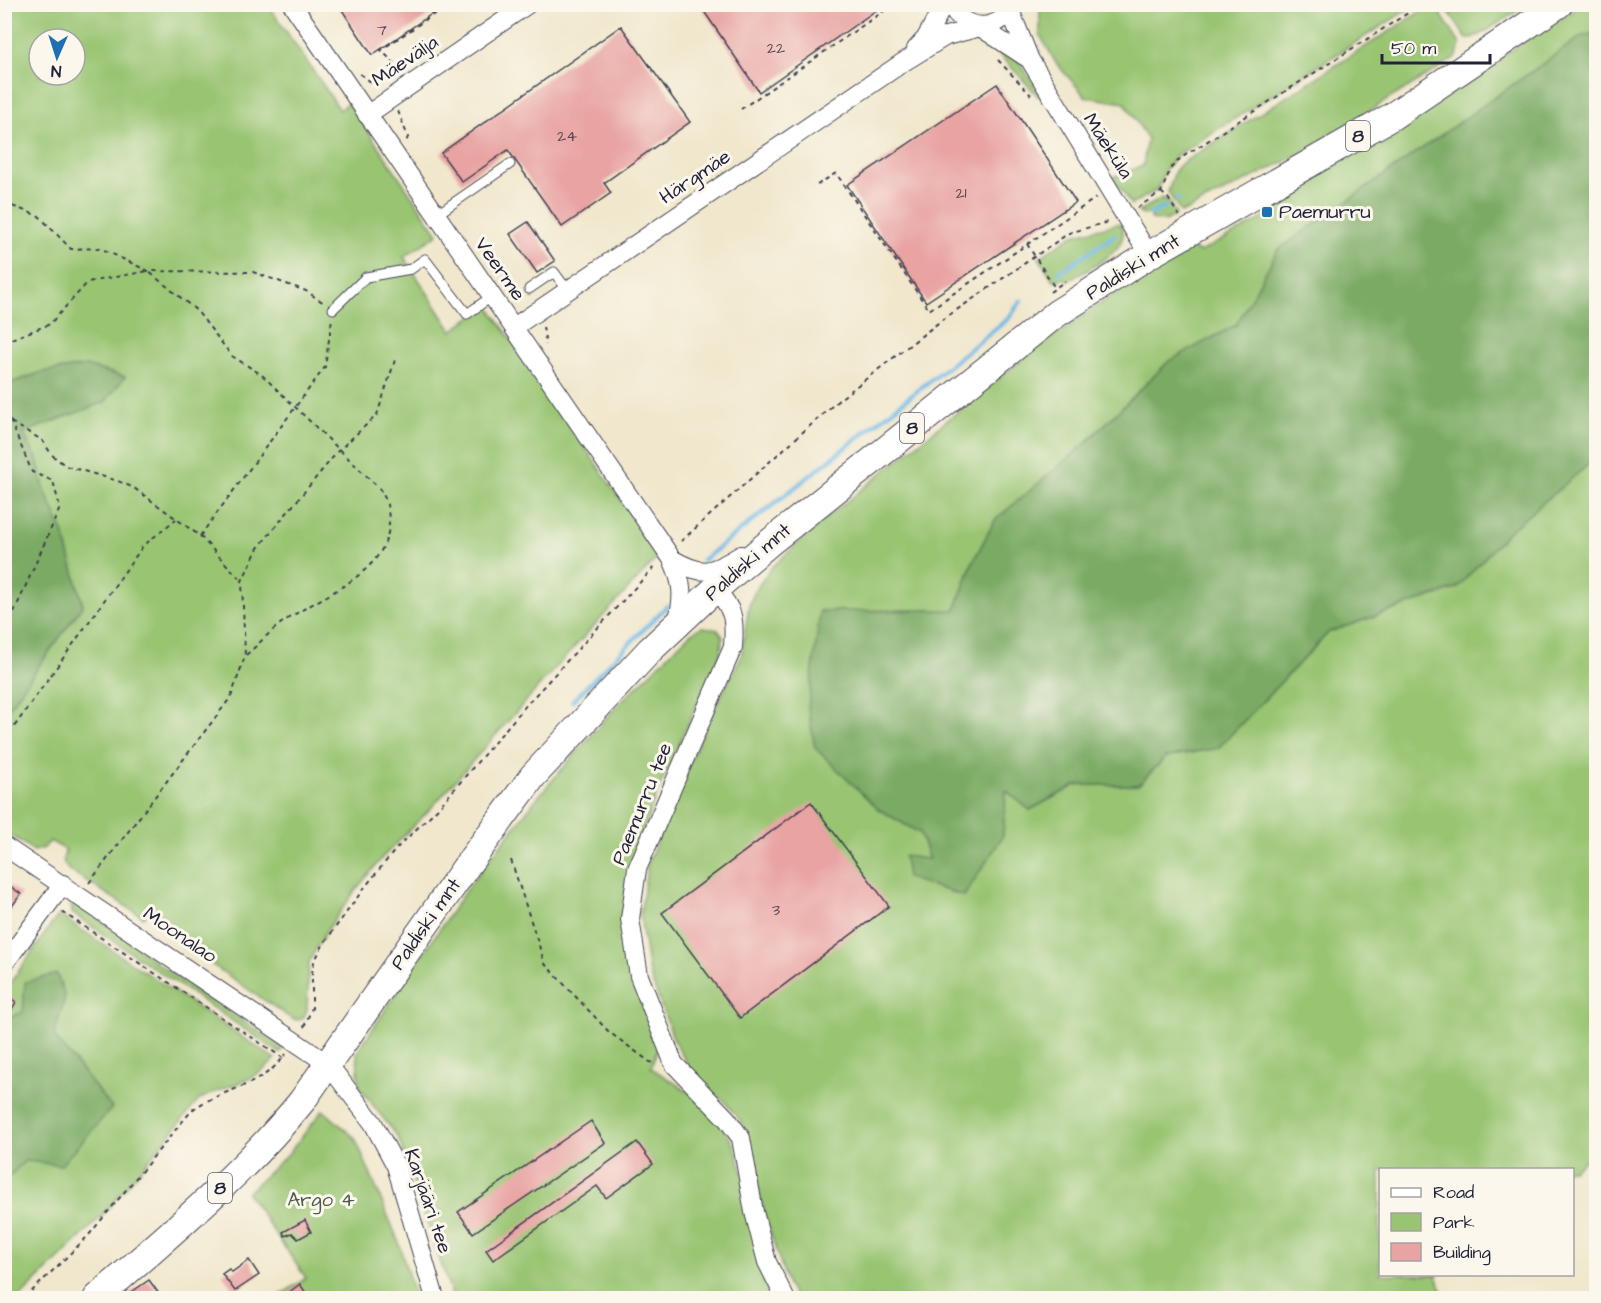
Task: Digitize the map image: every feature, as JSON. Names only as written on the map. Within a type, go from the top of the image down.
[{"type":"main road","name":"Paldiski mnt","points":[[97,1299],[249,1162],[302,1101],[468,864],[533,777],[650,650],[715,589],[769,543],[1056,314],[1149,255],[1391,117],[1559,4]]},
{"type":"street","name":"Veerme","points":[[292,4],[672,559],[684,594],[676,627]]},
{"type":"street","name":"Mäevälja","points":[[367,115],[528,4]]},
{"type":"street","name":"Härgmäe","points":[[902,63],[926,38],[944,4]]},
{"type":"street","name":"Mäeküla","points":[[951,4],[958,18],[980,27],[1030,60]]},
{"type":"street","name":"Härgmäe","points":[[514,327],[902,63],[946,36],[997,23],[1011,7]]},
{"type":"street","name":"Mäeküla","points":[[1011,7],[1030,60],[1149,255]]},
{"type":"street","points":[[672,559],[688,568],[712,571],[769,543]]},
{"type":"street","name":"Paemurru tee","points":[[715,589],[728,603],[735,623],[733,647],[637,868],[630,919],[639,976],[674,1064],[727,1119],[741,1138],[754,1212],[767,1262],[785,1299]]},
{"type":"street","name":"Moonalao","points":[[4,846],[328,1064]]},
{"type":"street","points":[[4,964],[63,884]]},
{"type":"street","name":"Karjääri tee","points":[[328,1064],[373,1123],[396,1166],[435,1299]]},
{"type":"lane","points":[[436,215],[510,164]]},
{"type":"lane","points":[[333,309],[366,277],[411,270],[425,259],[466,314],[491,297]]},
{"type":"lane","points":[[529,289],[554,272],[568,291]]},
{"type":"path","points":[[395,64],[381,50],[449,4]]},
{"type":"path","points":[[741,110],[894,4]]},
{"type":"path","points":[[995,56],[1034,98]]},
{"type":"path","points":[[817,185],[836,173],[929,310],[1101,195]]},
{"type":"path","points":[[4,203],[39,216],[71,249],[100,248],[148,271],[197,311],[232,356],[262,375],[338,451],[378,487],[388,501],[389,536],[379,554],[347,585],[282,622],[245,656]]},
{"type":"path","points":[[1110,212],[1114,220]]},
{"type":"path","points":[[1027,244],[1055,288]]},
{"type":"path","points":[[4,344],[50,324],[88,282],[148,271],[253,272],[306,291],[333,309],[325,367],[200,536]]},
{"type":"path","points":[[543,327],[548,318]]},
{"type":"path","points":[[87,885],[231,697],[245,656],[242,581],[258,548],[338,451],[377,415],[396,357]]},
{"type":"path","points":[[4,414],[11,422],[33,472],[52,481],[60,508],[4,634]]},
{"type":"path","points":[[11,422],[42,440],[52,455],[66,466],[117,481],[134,489],[200,536],[242,581]]},
{"type":"path","points":[[4,741],[143,546],[176,519]]},
{"type":"path","points":[[511,860],[545,964],[609,1032],[650,1062],[674,1064]]},
{"type":"path","points":[[49,904],[283,1058]]},
{"type":"green space","points":[[1040,4],[1415,5],[1177,155],[1165,170],[1158,189],[1131,205],[1113,177],[1143,166],[1147,138],[1125,103],[1086,97],[1056,63],[1040,35]]},
{"type":"green space","points":[[5,5],[268,5],[340,110],[348,102],[438,234],[404,257],[452,331],[485,306],[489,307],[659,556],[556,667],[432,807],[381,859],[355,891],[325,933],[309,962],[307,1010],[304,1017],[298,1020],[292,1019],[176,940],[170,931],[172,923],[156,911],[143,917],[69,870],[63,861],[66,850],[50,841],[44,848],[34,851],[5,831],[5,713],[83,605],[63,532],[44,489],[37,459],[23,433],[54,420],[125,377],[93,369],[78,368],[36,375],[5,385]]},
{"type":"green space","points":[[965,5],[996,5],[982,13],[970,10]]},
{"type":"green space","points":[[1431,5],[1435,5],[1460,44],[1457,56],[1298,155],[1181,213],[1168,192],[1175,171],[1182,163]]},
{"type":"green space","points":[[1444,5],[1527,5],[1480,35],[1467,39]]},
{"type":"green space","points":[[1581,5],[1596,5],[1596,33],[1582,36],[1278,250],[1236,325],[1169,361],[1085,444],[995,520],[972,563],[955,610],[820,611],[878,809],[920,833],[929,859],[964,896],[1005,790],[1030,810],[1076,785],[1138,785],[1166,757],[1218,748],[1329,632],[1457,588],[1507,533],[1596,458],[1596,1151],[1574,1169],[1379,1168],[1379,1276],[1437,1276],[1445,1298],[796,1298],[788,1286],[764,1213],[743,1124],[723,1100],[697,1081],[675,1043],[649,973],[640,915],[648,863],[697,745],[741,657],[749,606],[755,591],[771,568],[814,528],[1039,346],[1120,290],[1189,248],[1200,252],[1269,215],[1297,189]]},
{"type":"green space","points":[[1596,33],[1596,458],[1507,533],[1457,588],[1329,632],[1218,748],[1166,757],[1138,785],[1076,785],[1030,810],[1006,791],[1003,836],[964,896],[907,878],[904,856],[929,859],[920,833],[878,809],[815,748],[808,709],[820,611],[955,610],[972,564],[995,520],[1085,444],[1169,361],[1236,325],[1278,250],[1582,36]]},
{"type":"green space","points":[[986,40],[1018,60],[1042,97],[1038,96]]},
{"type":"green space","points":[[1162,198],[1168,200],[1176,215],[1165,221],[1151,219],[1149,214],[1143,215],[1138,212]]},
{"type":"green space","points":[[1120,223],[1123,233],[1115,250],[1097,265],[1068,281],[1064,278],[1054,281],[1039,258],[1073,235]]},
{"type":"green space","points":[[86,366],[125,377],[105,402],[23,433],[37,459],[44,489],[63,532],[83,605],[5,713],[4,540],[8,538],[4,526],[5,385],[42,372]]},
{"type":"green space","points":[[702,627],[717,629],[723,637],[720,654],[657,792],[629,872],[635,986],[658,1047],[651,1068],[689,1092],[718,1121],[735,1146],[778,1298],[453,1298],[398,1137],[359,1087],[357,1052],[466,890],[537,798],[617,706],[691,633]]},
{"type":"green space","points":[[75,901],[168,971],[284,1048],[280,1053],[72,913],[71,904]]},
{"type":"green space","points":[[61,916],[275,1059],[258,1074],[199,1100],[100,1218],[19,1298],[4,1298],[4,1004],[12,1009],[16,1002],[7,996],[5,998],[5,990],[57,917]]},
{"type":"green space","points":[[57,974],[65,997],[54,1036],[112,1108],[61,1165],[25,1161],[5,1180],[5,1019],[23,1012],[25,982]]},
{"type":"green space","name":"Argo 4","points":[[323,1110],[355,1138],[398,1240],[415,1298],[276,1298],[306,1278],[247,1193],[289,1153]]},
{"type":"building","points":[[338,4],[446,4],[372,55]]},
{"type":"building","points":[[699,4],[885,4],[759,92]]},
{"type":"building","points":[[621,26],[690,122],[604,183],[611,193],[562,227],[508,150],[462,182],[441,153]]},
{"type":"building","points":[[997,84],[1076,202],[926,302],[847,185]]},
{"type":"building","points":[[528,222],[555,261],[537,273],[510,234]]},
{"type":"building","points":[[811,802],[889,906],[740,1018],[662,913]]},
{"type":"building","points":[[4,882],[21,894],[4,917]]},
{"type":"building","points":[[6,995],[16,1002],[12,1009],[4,1004]]},
{"type":"building","points":[[591,1121],[605,1143],[473,1233],[458,1212]]},
{"type":"building","points":[[637,1142],[653,1164],[606,1198],[597,1186],[493,1260],[486,1250]]},
{"type":"building","points":[[305,1220],[311,1232],[298,1239],[292,1233],[285,1236],[283,1232]]},
{"type":"building","points":[[249,1260],[259,1275],[235,1291],[222,1274],[229,1269],[232,1272]]},
{"type":"building","points":[[149,1280],[162,1298],[123,1298]]},
{"type":"building","points":[[300,1284],[306,1293],[298,1298],[284,1296]]},
{"type":"waterway","points":[[1151,214],[1165,207]]},
{"type":"waterway","points":[[1058,273],[1115,235]]},
{"type":"waterway","points":[[703,560],[1008,319],[1021,301]]},
{"type":"waterway","points":[[572,701],[667,606]]},
{"type":"place","name":"Paemurru","points":[[1267,212]]}]
